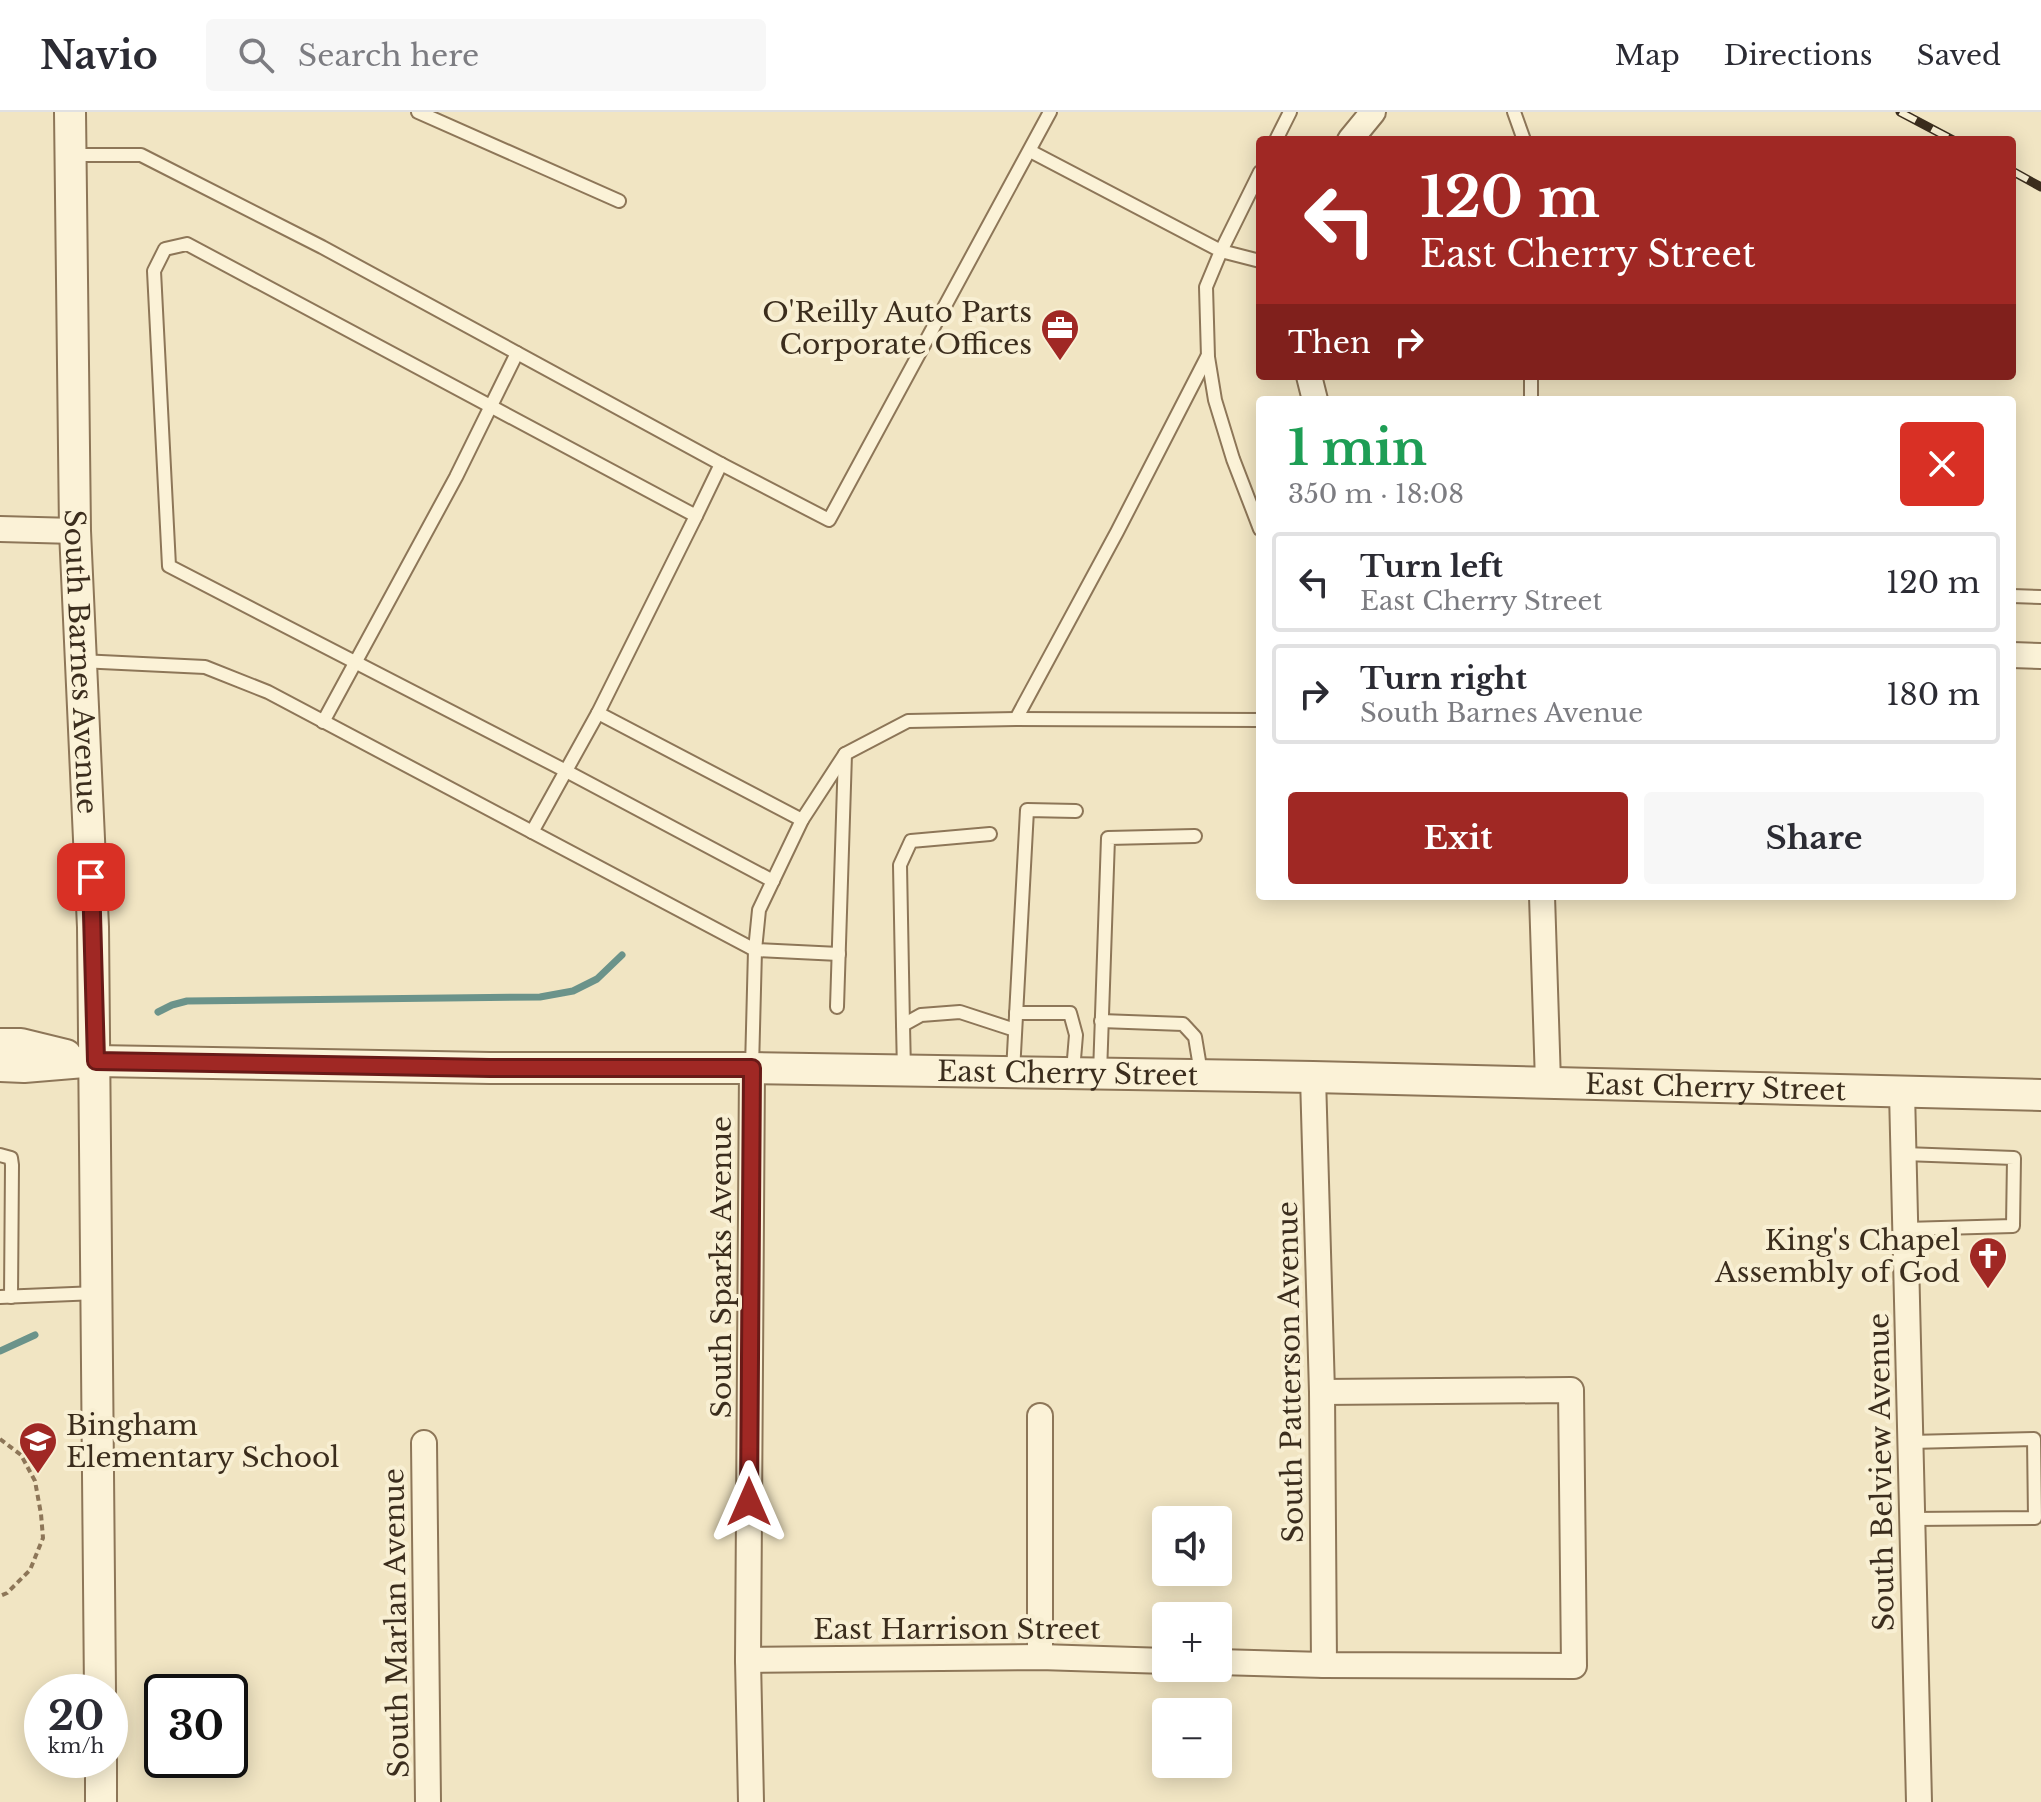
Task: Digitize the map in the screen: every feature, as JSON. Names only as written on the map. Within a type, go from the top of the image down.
[{"type":"street","name":"South Barnes Avenue","points":[[70,112],[75,531],[96,1061],[100,1674]]},
{"type":"street","points":[[1353,136],[1373,112]]},
{"type":"street","points":[[0,529],[75,531]]},
{"type":"street","points":[[2016,655],[2041,656]]},
{"type":"street","points":[[1542,900],[1548,1082]]},
{"type":"street","name":"East Cherry Street","points":[[0,1044],[21,1044],[96,1061]]},
{"type":"street","name":"East Cherry Street","points":[[0,1066],[96,1061],[490,1068],[752,1068],[1313,1077],[2041,1095]]},
{"type":"street","name":"South Sparks Avenue","points":[[751,1802],[748,1660],[752,1068]]},
{"type":"street","name":"South Patterson Avenue","points":[[1313,1077],[1322,1392],[1324,1665]]},
{"type":"street","name":"South Belview Avenue","points":[[1902,1092],[1910,1442],[1924,1519],[1919,1802]]},
{"type":"street","points":[[1232,1662],[1574,1666],[1571,1390],[1322,1392]]},
{"type":"street","points":[[1040,1416],[1040,1657]]},
{"type":"street","name":"South Marlan Avenue","points":[[424,1443],[428,1802]]},
{"type":"street","name":"East Harrison Street","points":[[748,1660],[1040,1657],[1152,1661]]},
{"type":"street","points":[[101,1778],[101,1802]]},
{"type":"lane","points":[[418,112],[619,201]]},
{"type":"lane","points":[[71,155],[141,155],[322,247],[829,520],[1050,112]]},
{"type":"lane","points":[[1278,136],[1290,112]]},
{"type":"lane","points":[[1514,112],[1523,136]]},
{"type":"lane","points":[[1030,151],[1221,251],[1256,260]]},
{"type":"lane","points":[[1256,180],[1206,287],[1208,357],[1215,400],[1256,519]]},
{"type":"lane","points":[[696,516],[187,244],[165,249],[154,271],[169,566],[773,881]]},
{"type":"lane","points":[[323,722],[456,477],[517,353]]},
{"type":"lane","points":[[1016,719],[1208,357]]},
{"type":"lane","points":[[532,832],[598,713],[721,464]]},
{"type":"lane","points":[[2016,596],[2041,597]]},
{"type":"lane","points":[[80,661],[205,667],[268,692],[755,950],[839,954]]},
{"type":"lane","points":[[598,713],[802,820]]},
{"type":"lane","points":[[752,1068],[759,910],[802,820],[845,754],[908,721],[1256,720]]},
{"type":"lane","points":[[837,1007],[845,754]]},
{"type":"lane","points":[[1013,1072],[1027,810],[1076,811]]},
{"type":"lane","points":[[904,1071],[900,865],[911,841],[990,834]]},
{"type":"lane","points":[[1086,1074],[1101,1021],[1108,838],[1195,836]]},
{"type":"lane","points":[[903,1025],[921,1015],[960,1012],[1015,1030]]},
{"type":"lane","points":[[1016,1013],[1070,1013],[1086,1074]]},
{"type":"lane","points":[[1101,1021],[1183,1024],[1195,1037],[1201,1075]]},
{"type":"lane","points":[[1904,1154],[2014,1158],[2013,1226],[1905,1229]]},
{"type":"lane","points":[[0,1155],[11,1158],[12,1165],[6,1297],[97,1293]]},
{"type":"lane","points":[[1910,1442],[2034,1439],[2035,1518],[1924,1519]]},
{"type":"path","points":[[0,1439],[21,1455],[35,1481],[43,1538],[30,1570],[0,1596]]},
{"type":"waterway","points":[[158,1012],[187,1001],[540,997],[573,991],[597,979],[622,955]]},
{"type":"waterway","points":[[0,1351],[35,1335]]},
{"type":"railway","points":[[1900,112],[1945,136]]},
{"type":"railway","points":[[2016,173],[2041,187]]},
{"type":"place","name":"O'Reilly Auto Parts Corporate Offices","points":[[1060,362]]},
{"type":"place","name":"King's Chapel Assembly of God","points":[[1988,1290]]},
{"type":"place","name":"Bingham Elementary School","points":[[38,1475]]},
{"type":"route","points":[[91,877],[96,1061],[490,1068],[752,1068],[749,1502]]}]
